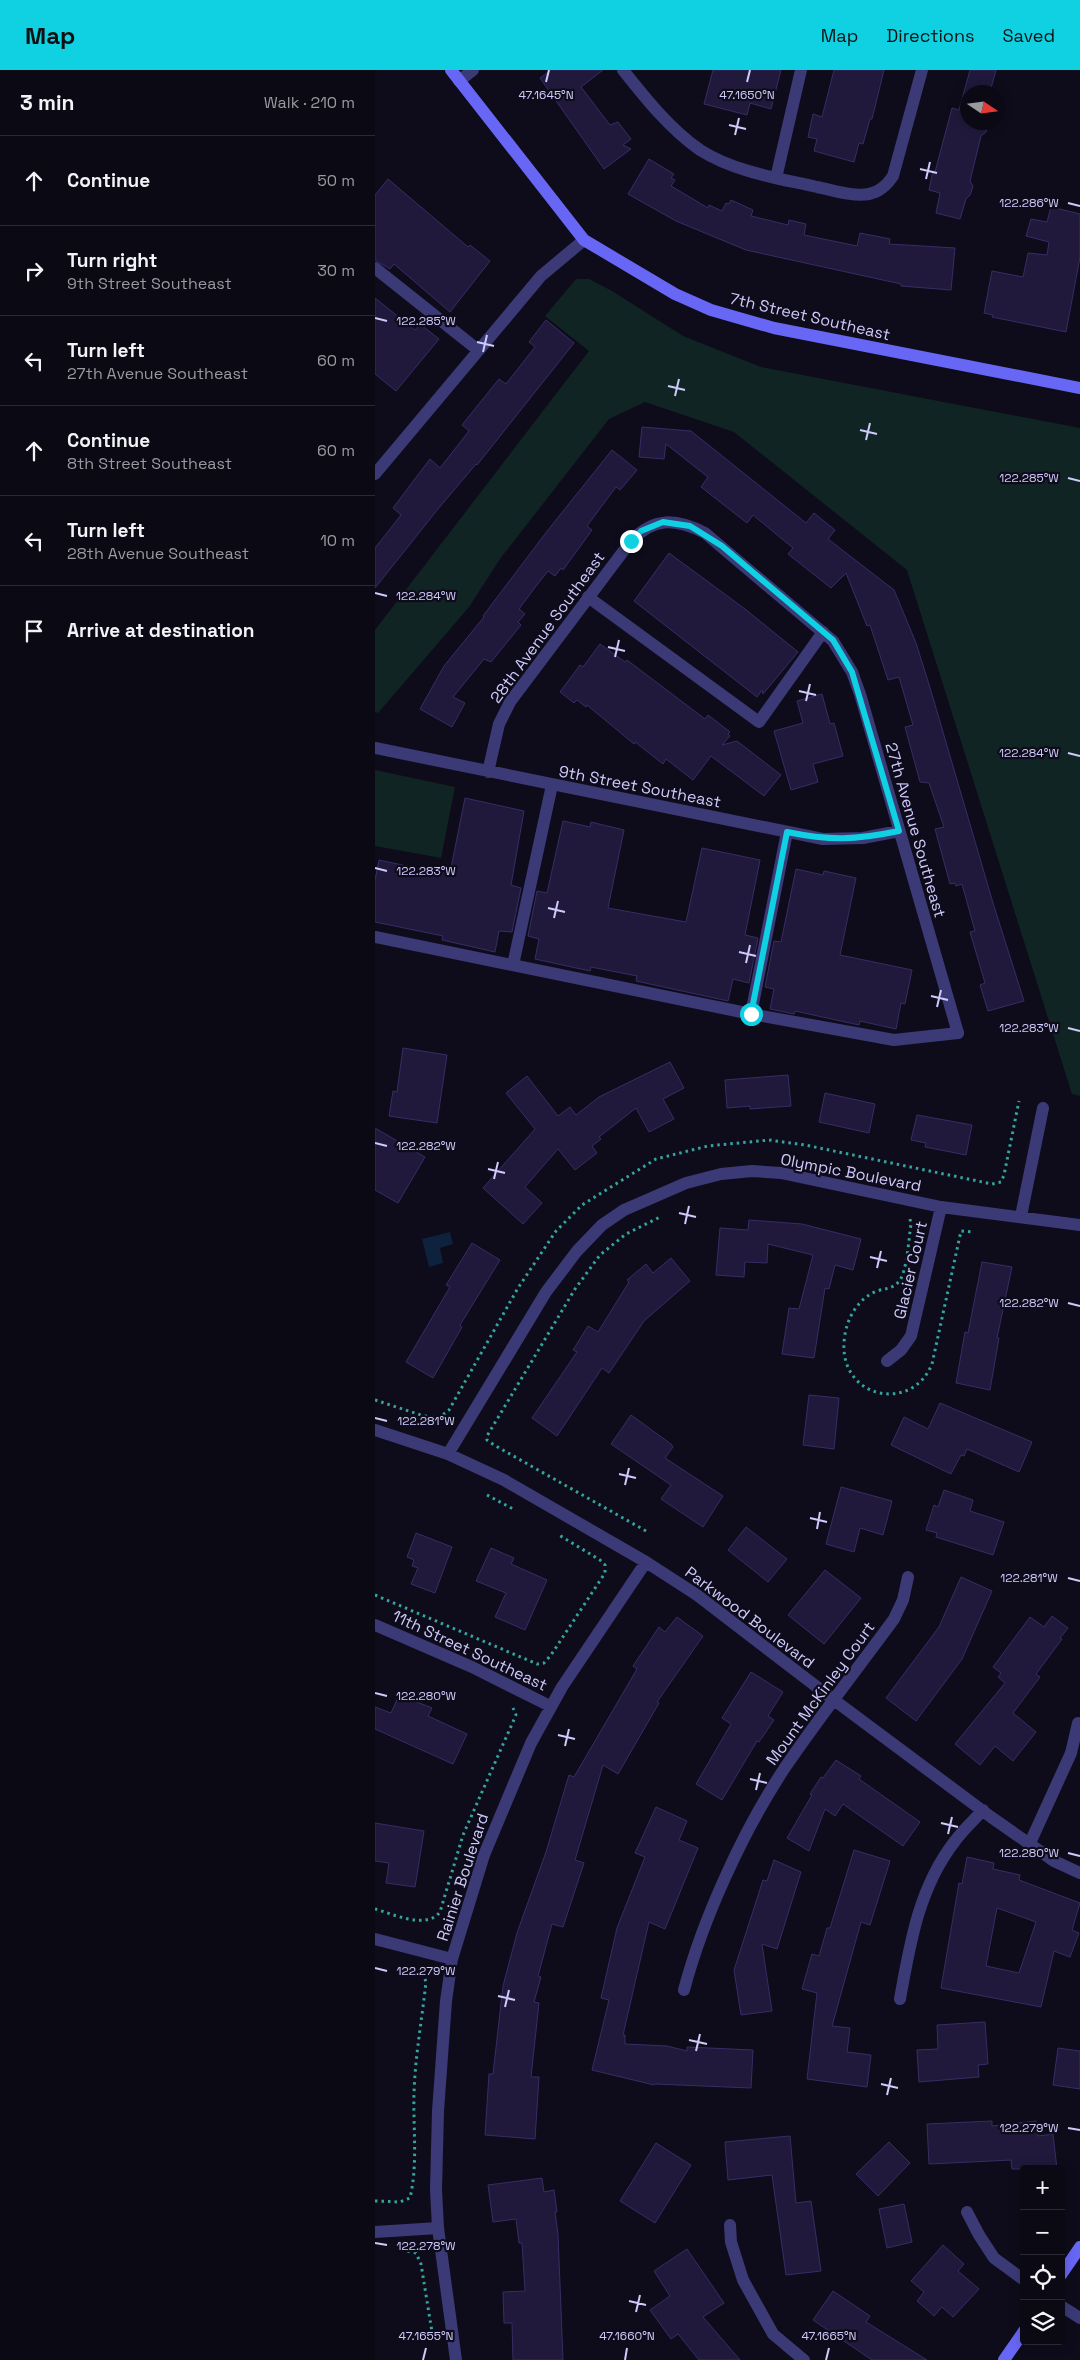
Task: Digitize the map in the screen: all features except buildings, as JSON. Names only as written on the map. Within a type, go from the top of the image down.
[{"type":"street","name":"7th Street Southeast","points":[[451,70],[584,240],[675,294],[711,310],[774,328],[1080,388]]},
{"type":"street","points":[[459,81],[473,70]]},
{"type":"street","points":[[623,70],[659,113],[700,150],[728,164],[776,178],[854,194],[870,194],[884,187],[897,168],[923,70]]},
{"type":"street","points":[[776,178],[801,70]]},
{"type":"street","points":[[375,474],[541,276],[584,240]]},
{"type":"street","points":[[375,268],[478,350]]},
{"type":"street","name":"28th Avenue Southeast","points":[[488,772],[499,724],[510,702],[588,597],[641,531],[663,522],[690,526],[705,533],[823,632]]},
{"type":"street","points":[[588,597],[759,722],[823,632]]},
{"type":"street","name":"27th Avenue Southeast","points":[[751,1014],[894,1040],[958,1033],[852,672],[833,640],[823,632]]},
{"type":"street","name":"9th Street Southeast","points":[[375,748],[823,839],[863,838],[899,831]]},
{"type":"street","points":[[513,965],[552,785]]},
{"type":"street","points":[[375,937],[751,1014],[787,832]]},
{"type":"street","points":[[1021,1216],[1043,1108]]},
{"type":"street","name":"Olympic Boulevard","points":[[448,1454],[546,1292],[577,1251],[601,1225],[624,1210],[686,1183],[721,1174],[751,1171],[781,1173],[826,1181],[941,1207],[1080,1224]]},
{"type":"street","name":"Glacier Court","points":[[887,1361],[901,1350],[911,1336],[941,1207]]},
{"type":"street","name":"Parkwood Boulevard","points":[[375,1430],[448,1454],[504,1480],[646,1562],[697,1595],[834,1700],[983,1810],[1054,1861],[1080,1874]]},
{"type":"street","name":"Rainier Boulevard","points":[[456,2360],[438,2228],[436,2190],[437,2110],[446,2001],[452,1959],[484,1855],[531,1743],[550,1706],[646,1562]]},
{"type":"street","name":"Mount McKinley Court","points":[[684,1990],[694,1951],[753,1823],[785,1767],[894,1619],[903,1600],[908,1577]]},
{"type":"street","name":"11th Street Southeast","points":[[375,1625],[472,1667],[550,1706]]},
{"type":"street","points":[[1030,1843],[1071,1753],[1078,1723]]},
{"type":"street","points":[[899,1999],[917,1915],[931,1881],[955,1841],[983,1810]]},
{"type":"street","points":[[375,1939],[452,1959]]},
{"type":"street","points":[[967,2212],[994,2258],[1020,2277]]},
{"type":"street","points":[[730,2224],[733,2250],[748,2288],[773,2334],[804,2360]]},
{"type":"street","points":[[375,2232],[438,2228]]},
{"type":"street","points":[[1065,2269],[1080,2247]]},
{"type":"street","points":[[1065,2309],[1080,2318]]},
{"type":"street","points":[[1004,2360],[1020,2336]]},
{"type":"path","points":[[375,1400],[424,1416],[440,1418],[449,1410],[519,1288],[556,1231],[582,1205],[656,1159],[708,1146],[769,1140],[805,1145],[992,1184],[1001,1182],[1004,1175],[1019,1101]]},
{"type":"path","points":[[646,1531],[494,1445],[487,1440],[487,1436],[575,1289],[600,1255],[626,1234],[666,1213]]},
{"type":"path","points":[[905,1217],[910,1219],[911,1224],[902,1278],[895,1287],[875,1292],[857,1304],[848,1320],[844,1343],[850,1373],[859,1384],[871,1392],[884,1395],[915,1386],[927,1377],[932,1364],[961,1231],[980,1232]]},
{"type":"path","points":[[485,1494],[523,1514]]},
{"type":"path","points":[[375,1595],[537,1664],[544,1663],[605,1573],[605,1565],[600,1560],[554,1532]]},
{"type":"path","points":[[375,1909],[421,1921],[435,1918],[440,1912],[463,1835],[516,1715],[509,1705]]},
{"type":"path","points":[[375,2201],[399,2202],[410,2198],[414,2171],[414,2093],[426,1982],[423,1973],[417,1970]]},
{"type":"path","points":[[397,2248],[416,2253],[421,2264],[433,2341]]},
{"type":"green space","points":[[576,279],[589,279],[612,291],[683,336],[761,367],[1080,428],[1080,1096],[1072,1094],[907,570],[734,432],[645,402],[609,419],[500,559],[469,607],[378,713],[375,712],[375,630],[589,351],[545,316]]},
{"type":"green space","points":[[375,770],[455,787],[441,858],[375,846]]},
{"type":"water","points":[[450,1232],[453,1244],[440,1248],[443,1263],[429,1267],[422,1239]]},
{"type":"route","points":[[631,541],[641,531],[651,525],[663,522],[676,522],[705,533],[833,640],[852,672],[860,694],[899,831],[841,840],[823,839],[787,832],[751,1014]]}]
